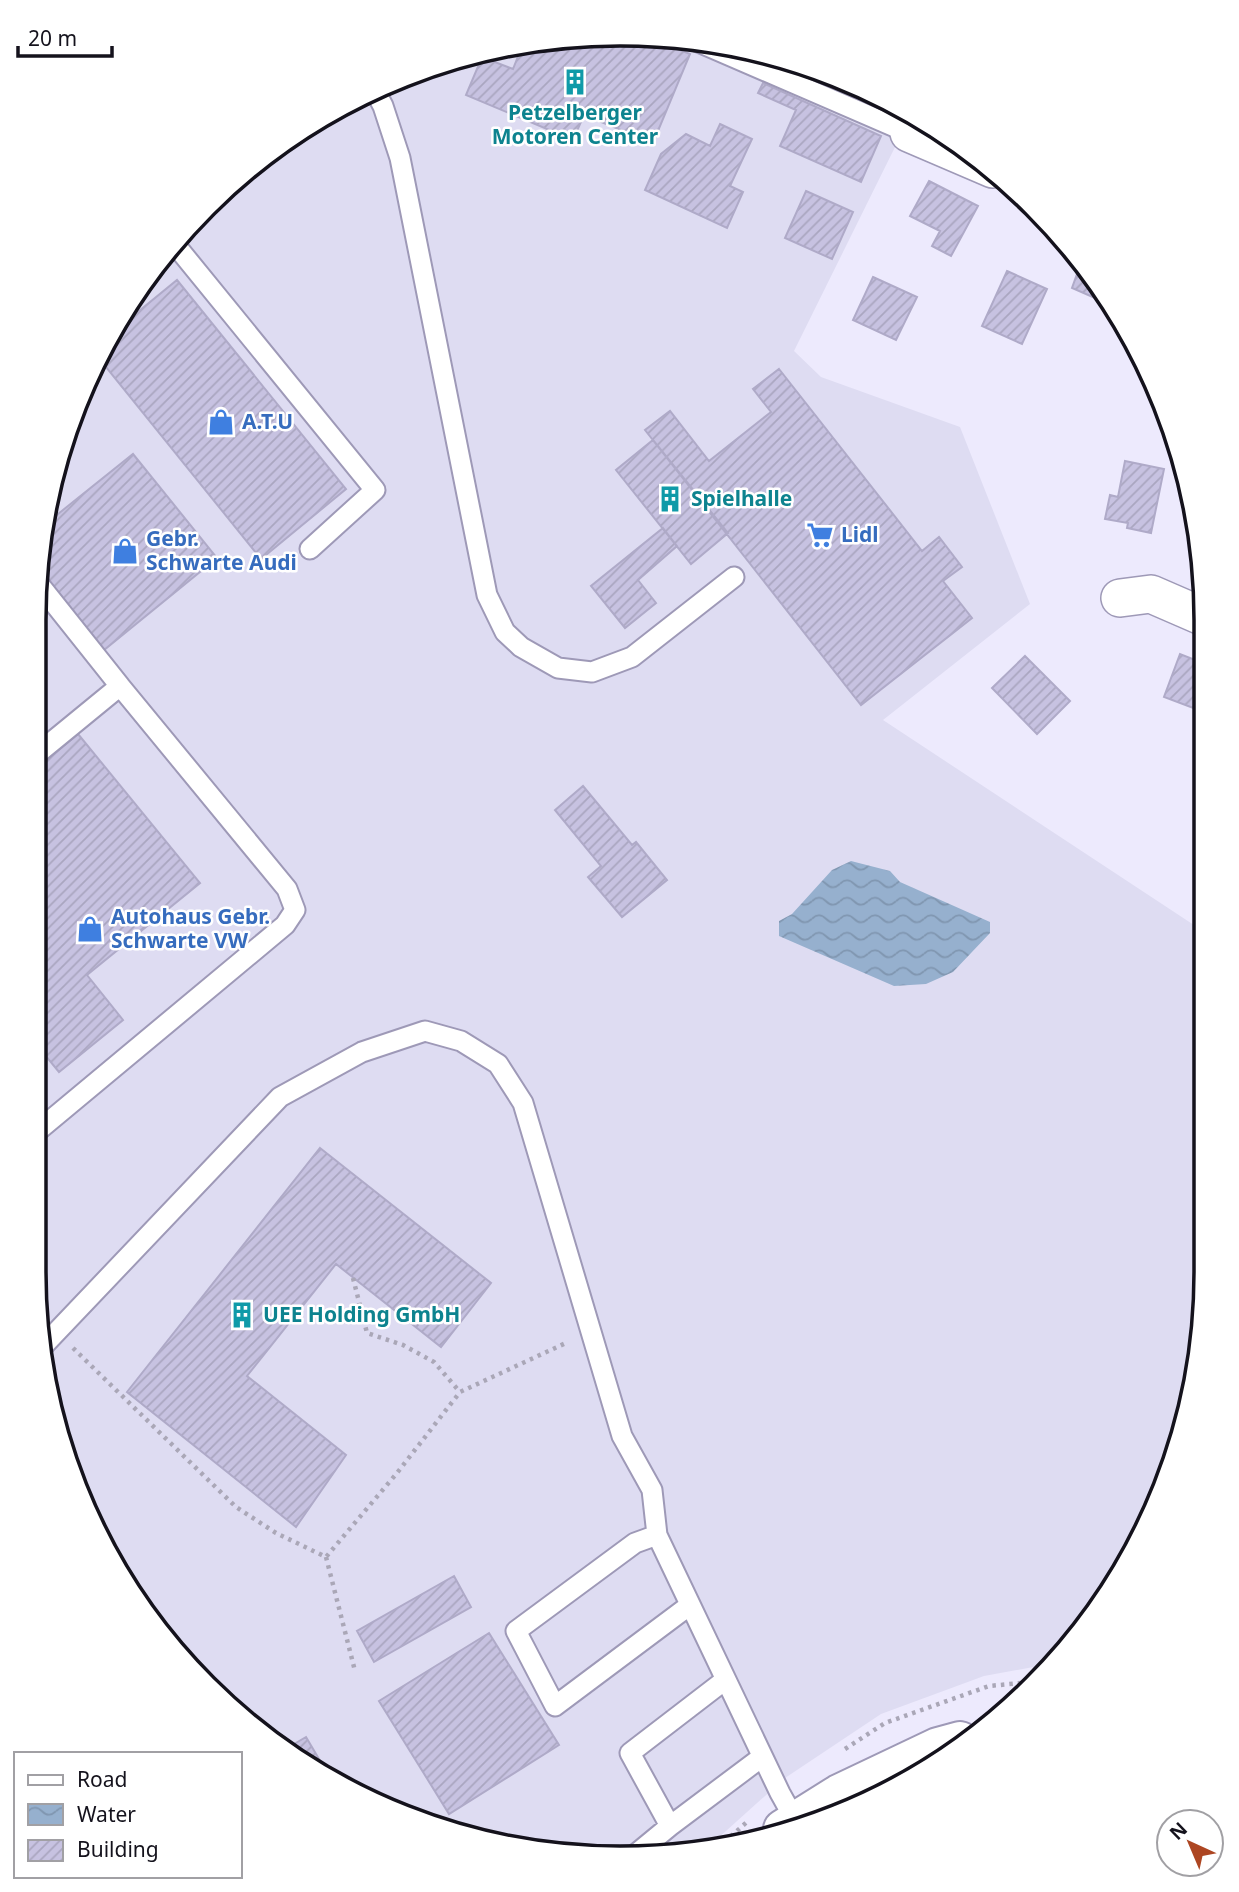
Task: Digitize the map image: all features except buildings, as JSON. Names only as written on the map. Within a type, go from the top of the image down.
[{"type":"street","points":[[909,133],[950,151]]},
{"type":"street","points":[[1120,598],[1151,594],[1194,612]]},
{"type":"street","points":[[802,1817],[852,1788],[945,1745]]},
{"type":"lane","points":[[735,58],[909,133]]},
{"type":"lane","points":[[379,99],[400,158],[487,595],[505,632],[521,648],[558,668],[593,673],[632,657],[734,577]]},
{"type":"lane","points":[[180,251],[375,490],[310,549]]},
{"type":"lane","points":[[46,1124],[285,925],[295,910],[287,889],[47,594]]},
{"type":"lane","points":[[46,747],[120,686]]},
{"type":"lane","points":[[51,1338],[280,1097],[362,1052],[425,1031],[461,1041],[498,1064],[523,1103],[622,1437],[652,1490],[657,1535],[762,1757],[788,1821]]},
{"type":"lane","points":[[657,1535],[635,1543],[516,1631],[555,1706],[690,1605]]},
{"type":"lane","points":[[670,1826],[630,1753],[726,1680]]},
{"type":"lane","points":[[647,1845],[762,1757]]},
{"type":"path","points":[[353,1278],[367,1334],[403,1345],[434,1362],[460,1392]]},
{"type":"path","points":[[326,1557],[397,1473],[460,1392],[591,1332]]},
{"type":"path","points":[[51,1338],[236,1507],[276,1533],[326,1557]]},
{"type":"path","points":[[326,1557],[355,1671]]},
{"type":"shaded area","points":[[620,46],[694,50],[731,57],[768,65],[839,89],[906,122],[969,164],[998,188],[898,141],[794,351],[821,377],[960,427],[1030,604],[883,720],[1194,925],[1194,1272],[1189,1347],[1174,1421],[1150,1492],[1117,1560],[1075,1622],[1051,1651],[1036,1666],[984,1676],[881,1714],[785,1778],[719,1837],[657,1845],[545,1842],[471,1827],[435,1816],[400,1803],[332,1770],[270,1728],[241,1704],[188,1651],[164,1622],[122,1560],[105,1526],[89,1492],[65,1421],[50,1347],[46,1272],[46,620],[50,545],[65,471],[76,435],[89,400],[122,332],[164,270],[188,241],[260,172],[333,122],[400,89],[435,76],[471,65],[545,50]]},
{"type":"water","points":[[851,861],[890,871],[900,882],[990,922],[990,933],[953,972],[926,984],[894,986],[779,936],[779,921],[792,914],[832,870]]},
{"type":"place","name":"Petzelberger Motoren Center","points":[[575,82]]},
{"type":"place","name":"A.T.U","points":[[221,422]]},
{"type":"place","name":"Spielhalle","points":[[670,499]]},
{"type":"place","name":"Lidl","points":[[820,535]]},
{"type":"place","name":"Gebr. Schwarte Audi","points":[[125,551]]},
{"type":"place","name":"Autohaus Gebr. Schwarte VW","points":[[90,929]]},
{"type":"place","name":"UEE Holding GmbH","points":[[242,1315]]}]
